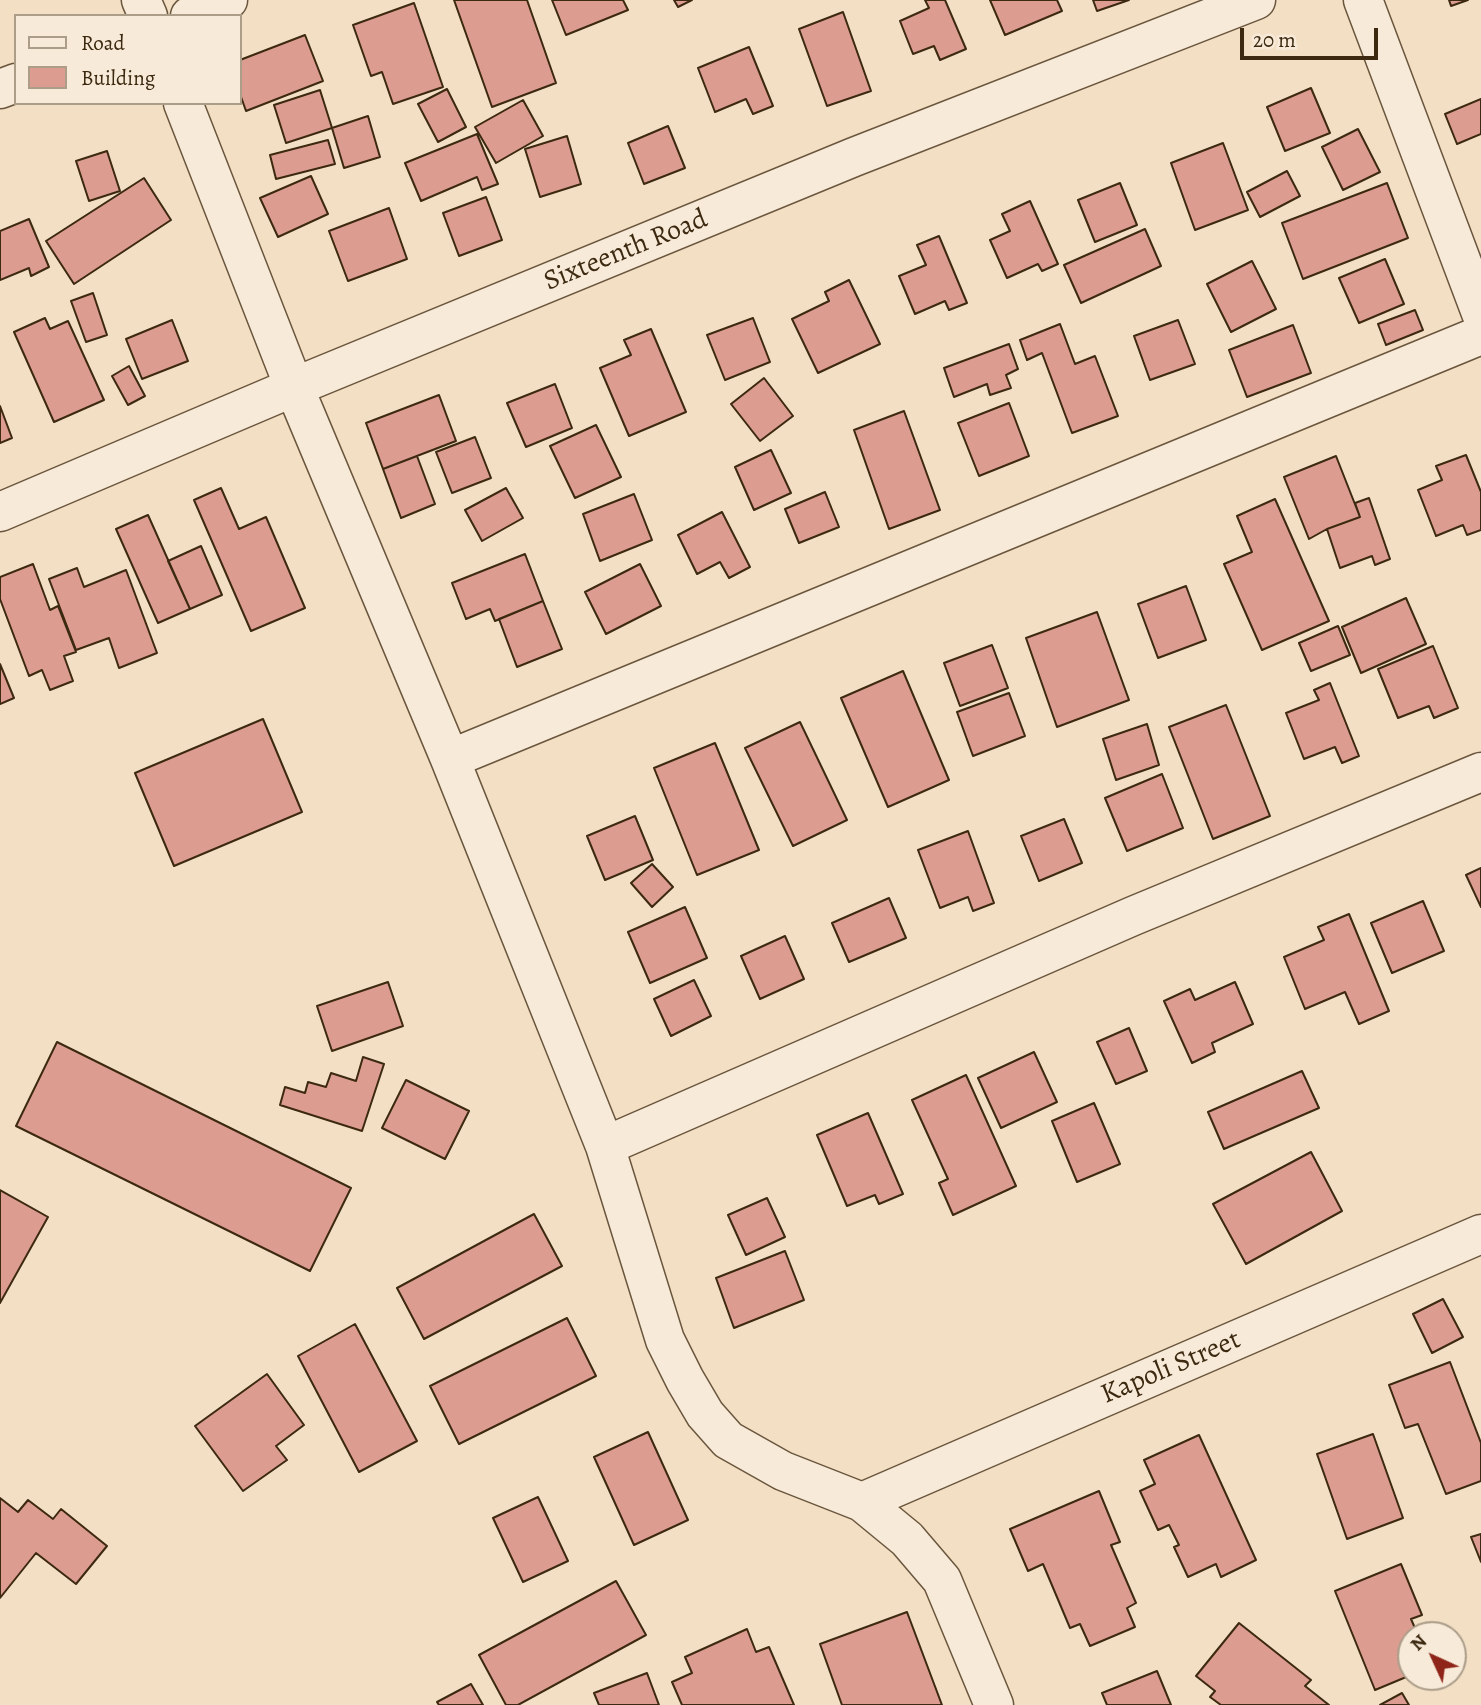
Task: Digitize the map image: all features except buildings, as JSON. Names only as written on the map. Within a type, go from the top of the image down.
[{"type":"street","points":[[195,14],[228,0]]},
{"type":"street","name":"Sixteenth Road","points":[[0,513],[294,387],[854,157],[1256,0]]},
{"type":"street","points":[[1363,0],[1481,313]]},
{"type":"street","points":[[184,105],[294,387],[450,759],[605,1146],[666,1340],[685,1380],[705,1414],[728,1440],[783,1471],[862,1502],[907,1539],[942,1580],[994,1705]]},
{"type":"street","points":[[450,759],[1481,335]]},
{"type":"street","points":[[605,1146],[1133,916],[1481,772]]},
{"type":"street","name":"Kapoli Street","points":[[862,1502],[1481,1234]]}]
